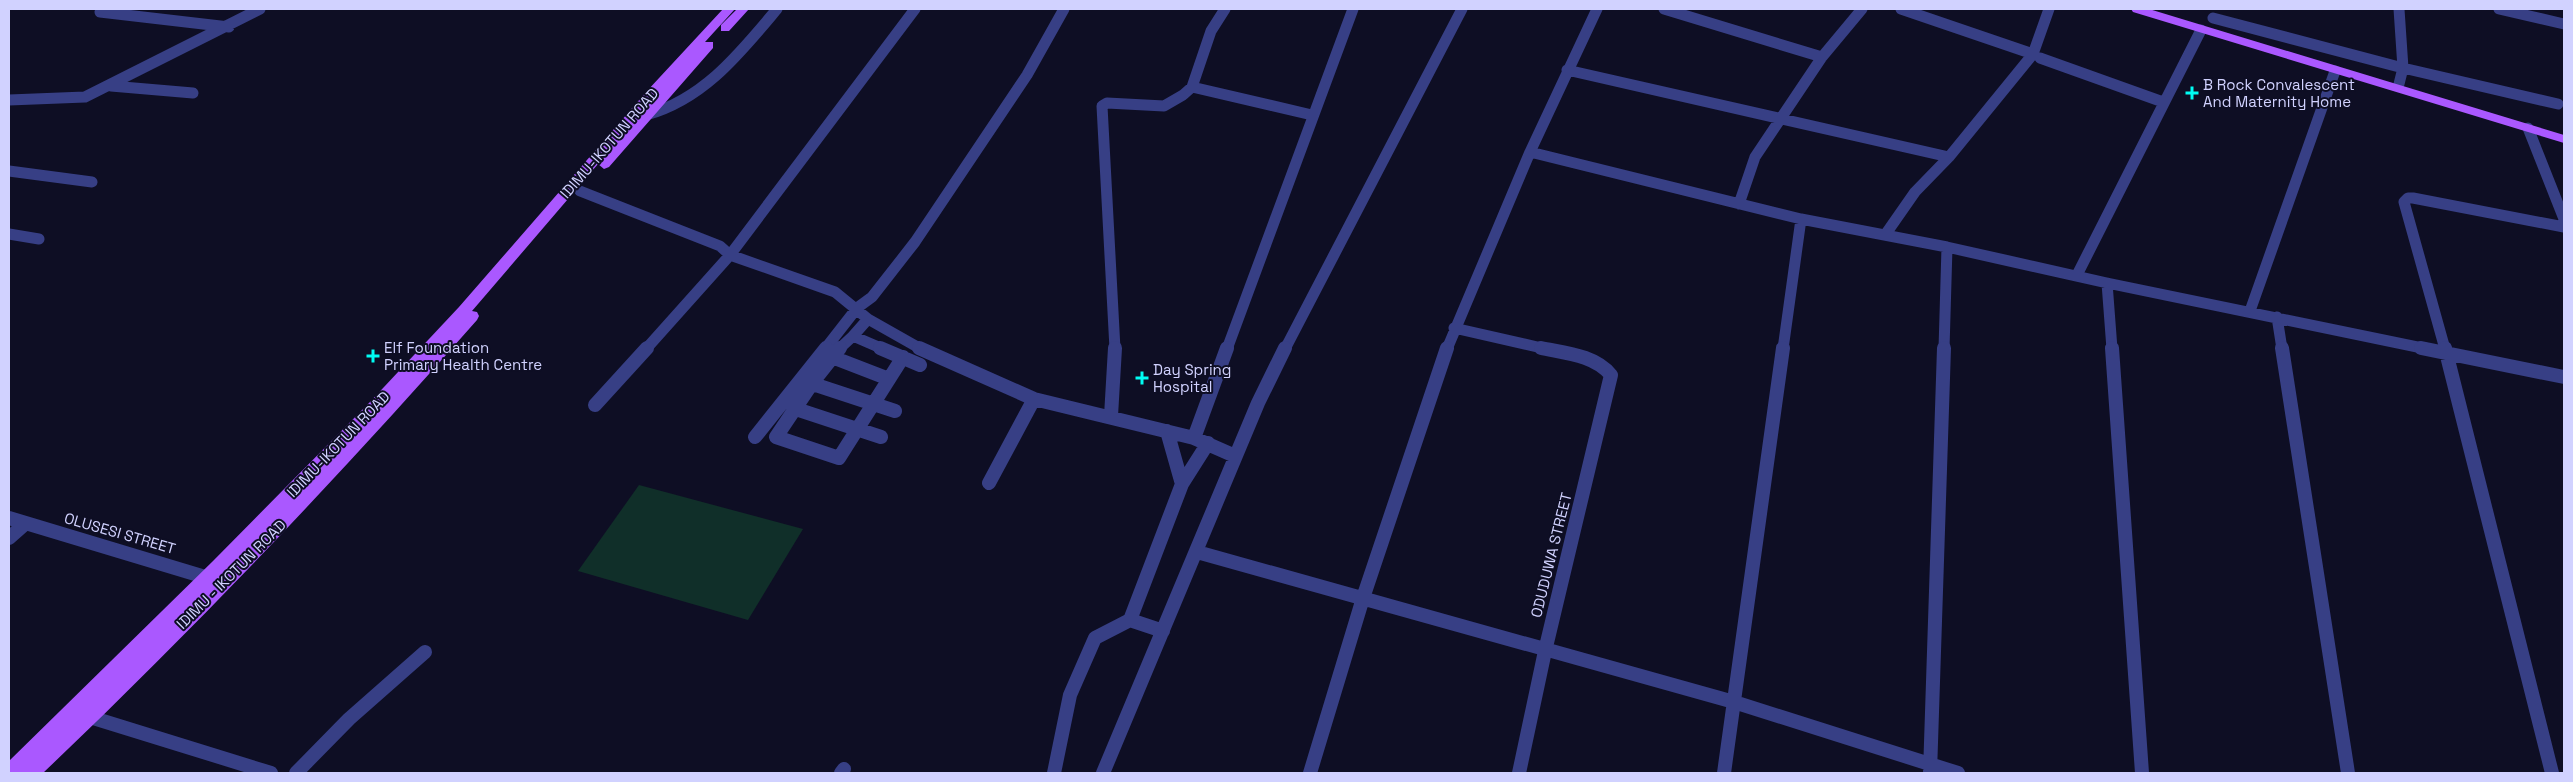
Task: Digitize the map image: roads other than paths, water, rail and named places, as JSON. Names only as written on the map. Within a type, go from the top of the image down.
[{"type":"main road","name":"IDIMU-IKOTUN ROAD","points":[[9,773],[215,580],[553,215],[639,108],[729,9]]},
{"type":"main road","points":[[553,215],[580,191],[646,115],[743,9]]},
{"type":"main road","points":[[2137,9],[2334,71],[2564,139]]},
{"type":"main road","points":[[2157,9],[2399,84],[2564,132]]},
{"type":"main road","name":"IDIMU - IKOTUN ROAD","points":[[30,773],[90,717],[215,580]]},
{"type":"street","points":[[9,100],[85,97],[229,27],[260,9]]},
{"type":"street","points":[[646,115],[680,105],[697,93],[746,44],[777,9]]},
{"type":"street","points":[[595,405],[730,255],[915,9]]},
{"type":"street","points":[[755,437],[857,308],[872,297],[915,242],[1027,75],[1064,9]]},
{"type":"street","points":[[1111,416],[1116,339],[1102,106],[1107,104],[1164,106],[1170,104],[1192,87],[1211,31],[1225,9]]},
{"type":"street","points":[[1194,438],[1312,115],[1353,9]]},
{"type":"street","points":[[1103,773],[1258,403],[1321,276],[1462,9]]},
{"type":"street","points":[[1310,773],[1363,598],[1454,328],[1530,152],[1597,9]]},
{"type":"street","points":[[1664,9],[1822,57]]},
{"type":"street","points":[[1739,204],[1755,157],[1822,57],[1862,9]]},
{"type":"street","points":[[1902,9],[2163,102]]},
{"type":"street","points":[[1885,234],[1915,192],[1949,157],[2037,56],[2049,9]]},
{"type":"street","points":[[2399,9],[2403,68],[2399,84]]},
{"type":"street","points":[[2499,9],[2564,24]]},
{"type":"street","points":[[100,12],[142,12],[229,27]]},
{"type":"street","points":[[2213,18],[2403,68],[2558,104]]},
{"type":"street","points":[[2077,275],[2201,30]]},
{"type":"street","points":[[1567,70],[1779,120],[1949,157]]},
{"type":"street","points":[[2250,311],[2334,71]]},
{"type":"street","points":[[111,86],[193,93]]},
{"type":"street","points":[[1192,87],[1312,115]]},
{"type":"street","points":[[2528,128],[2564,219]]},
{"type":"street","points":[[1530,152],[1801,218],[2564,377]]},
{"type":"street","points":[[9,171],[92,182]]},
{"type":"street","points":[[580,191],[720,246],[730,255],[835,292],[857,308],[868,319],[936,357],[1034,399],[1111,416],[1194,438],[1235,456]]},
{"type":"street","points":[[2552,773],[2446,351],[2405,199],[2413,198],[2564,227]]},
{"type":"street","points":[[1724,773],[1801,218]]},
{"type":"street","points":[[9,234],[40,239]]},
{"type":"street","points":[[1930,770],[1947,247]]},
{"type":"street","points":[[2107,283],[2142,773]]},
{"type":"street","points":[[2278,317],[2348,773]]},
{"type":"street","points":[[868,319],[854,336],[848,339],[832,357],[776,436],[839,458],[902,357]]},
{"type":"street","name":"ODUDUWA STREET","points":[[1454,328],[1587,358],[1603,365],[1611,375],[1545,650],[1519,773]]},
{"type":"street","points":[[854,336],[920,365]]},
{"type":"street","points":[[832,357],[888,379]]},
{"type":"street","points":[[813,384],[894,411]]},
{"type":"street","points":[[989,483],[1034,399]]},
{"type":"street","points":[[796,409],[881,438]]},
{"type":"street","points":[[1167,431],[1182,484]]},
{"type":"street","points":[[1054,773],[1070,694],[1094,638],[1130,620],[1182,484],[1208,443]]},
{"type":"street","name":"OLUSESI STREET","points":[[9,518],[215,580]]},
{"type":"street","points":[[9,538],[26,522]]},
{"type":"street","points":[[1197,552],[1734,702],[1930,770],[1958,773]]},
{"type":"street","points":[[1130,620],[1163,631]]},
{"type":"street","points":[[296,773],[349,719],[425,652]]},
{"type":"street","points":[[90,717],[271,773]]},
{"type":"place","name":"B Rock Convalescent And Maternity Home","points":[[2192,93]]},
{"type":"place","name":"Elf Foundation Primary Health Centre","points":[[373,356]]},
{"type":"place","name":"Day Spring Hospital","points":[[1142,378]]}]
